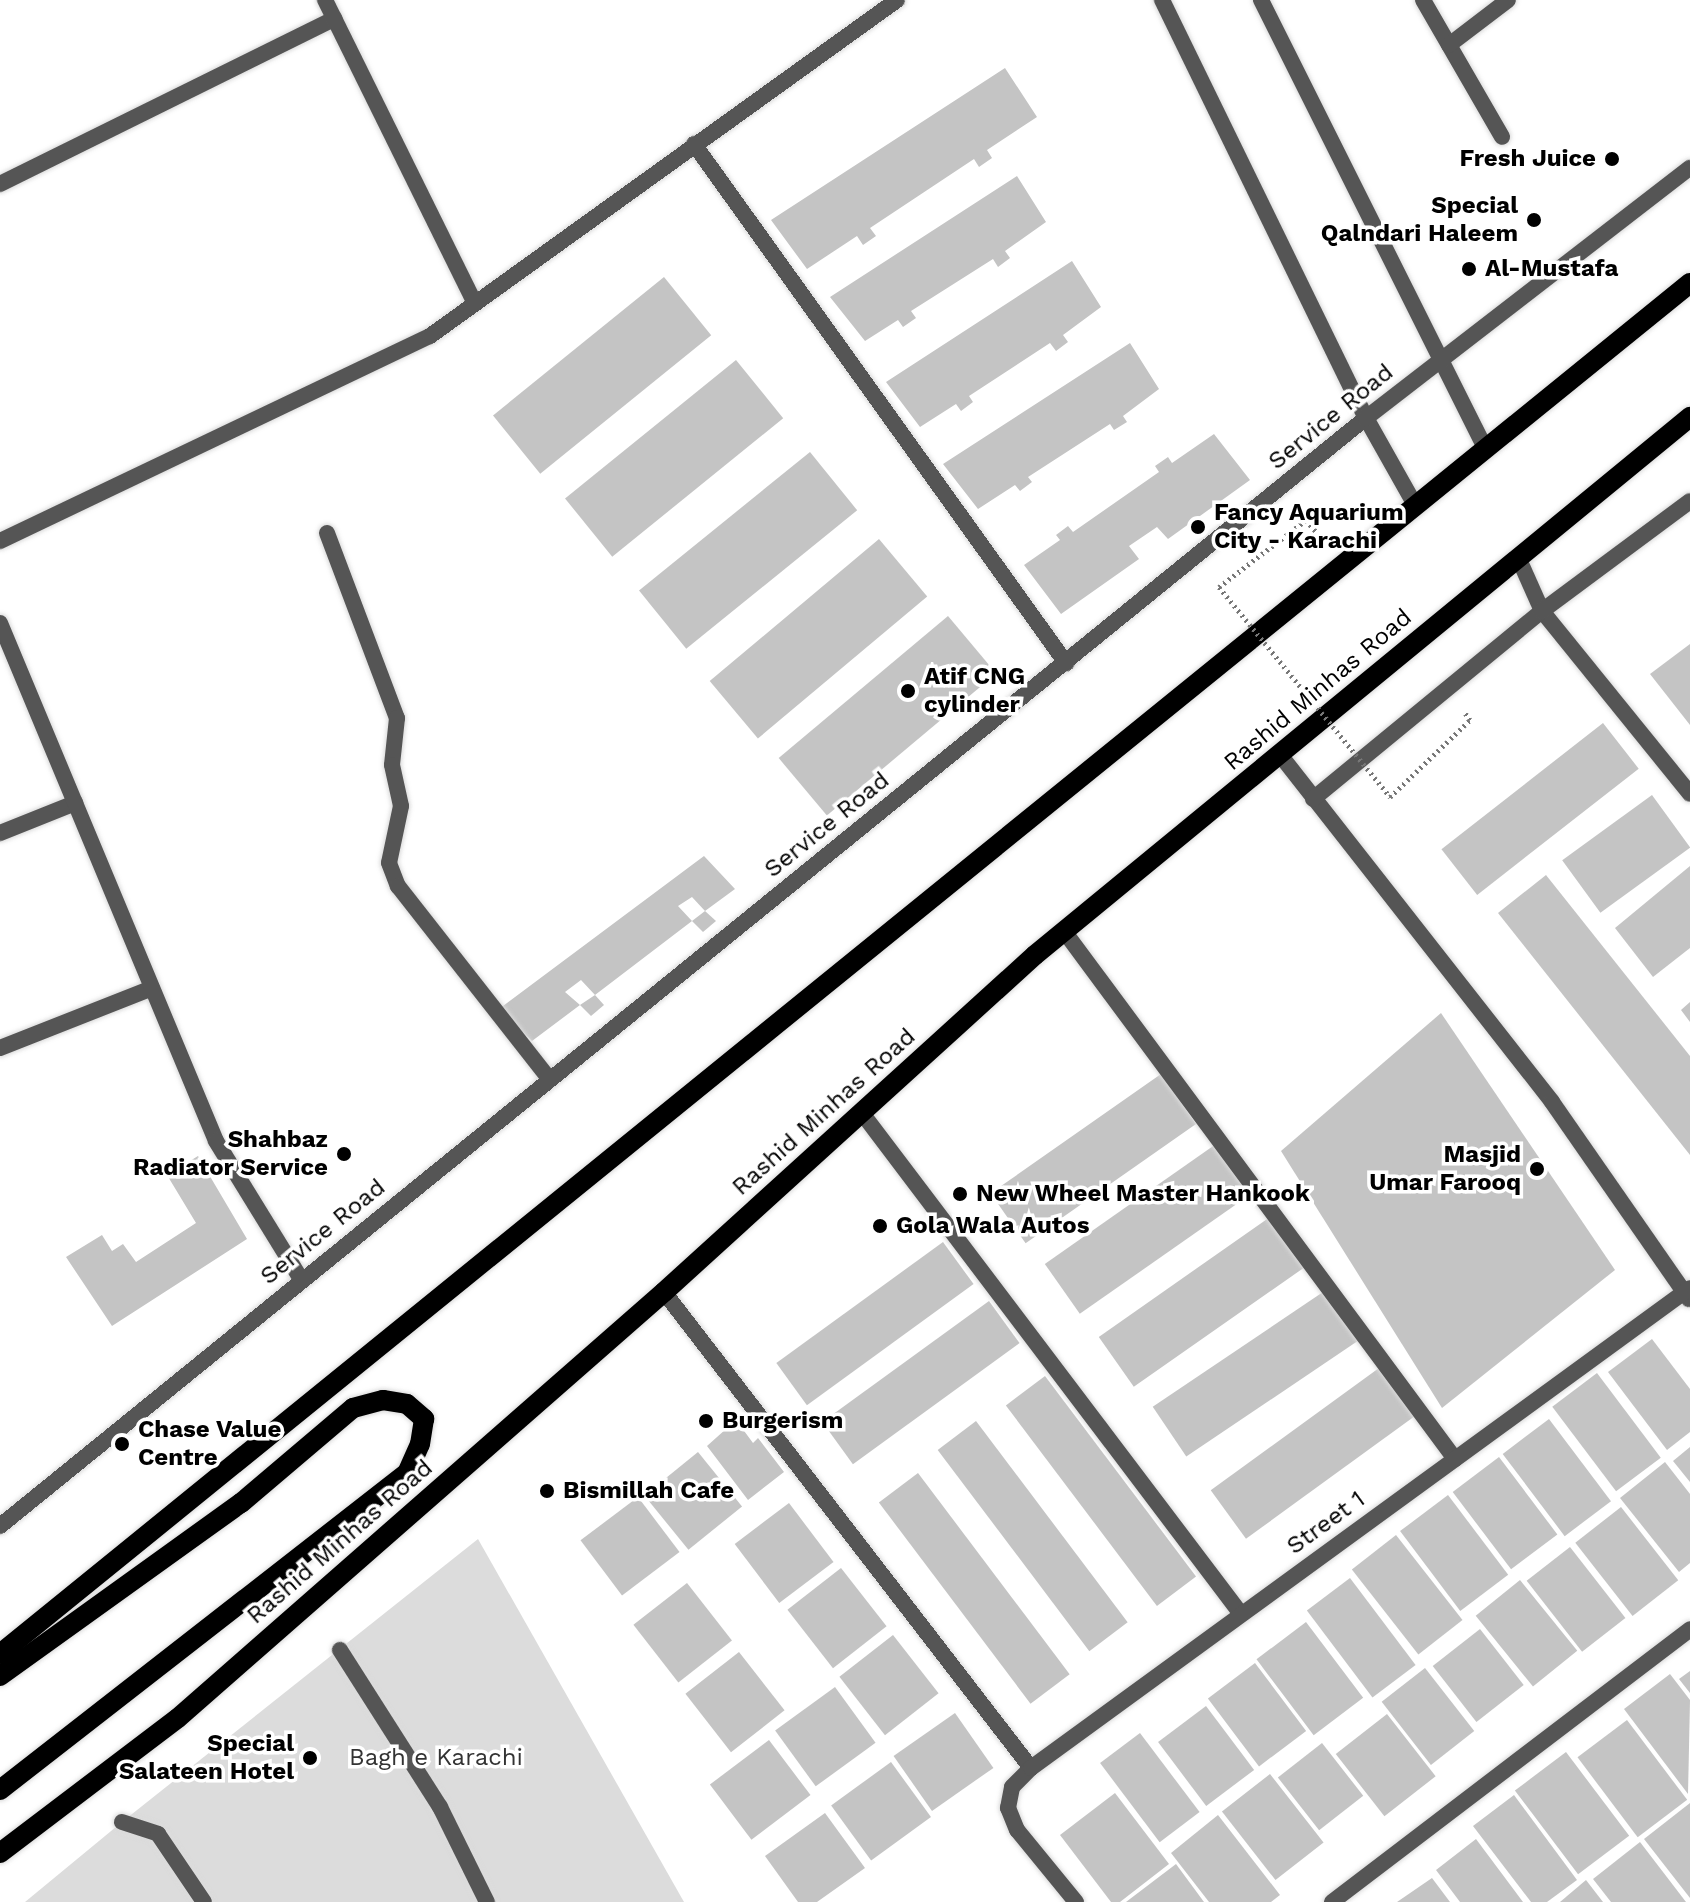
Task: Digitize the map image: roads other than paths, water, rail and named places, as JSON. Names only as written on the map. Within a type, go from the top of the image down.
[{"type":"main road","points":[[0,1654],[1690,283]]},
{"type":"main road","name":"Rashid Minhas Road","points":[[0,1853],[178,1718],[664,1292],[1064,931],[1281,756],[1690,417]]},
{"type":"main road","points":[[0,1676],[241,1503],[353,1408],[383,1400],[407,1404],[424,1419],[407,1473],[0,1790]]},
{"type":"street","points":[[325,0],[475,303]]},
{"type":"street","points":[[0,541],[430,336],[897,0]]},
{"type":"street","points":[[1162,0],[1366,418],[1415,505]]},
{"type":"street","points":[[1261,0],[1438,363],[1486,450]]},
{"type":"street","points":[[1423,0],[1502,137]]},
{"type":"street","points":[[1449,45],[1508,0]]},
{"type":"street","points":[[0,184],[334,19]]},
{"type":"street","points":[[694,144],[1066,663]]},
{"type":"street","name":"Service Road","points":[[0,1526],[1366,418],[1690,168]]},
{"type":"street","points":[[1313,799],[1542,611],[1690,501]]},
{"type":"street","points":[[327,533],[397,718],[392,765],[401,806],[389,863],[398,886],[550,1080]]},
{"type":"street","points":[[1518,557],[1542,611],[1690,794]]},
{"type":"street","points":[[0,623],[216,1141],[302,1281]]},
{"type":"street","points":[[1281,756],[1552,1102],[1688,1294]]},
{"type":"street","points":[[0,833],[75,803]]},
{"type":"street","points":[[1064,931],[1455,1459]]},
{"type":"street","points":[[0,1048],[152,988]]},
{"type":"street","points":[[862,1113],[1241,1614]]},
{"type":"street","points":[[664,1292],[1031,1768]]},
{"type":"street","name":"Street 1","points":[[1076,1902],[1017,1830],[1008,1808],[1012,1787],[1031,1768],[1455,1459],[1688,1294]]},
{"type":"street","points":[[1332,1902],[1690,1629]]},
{"type":"street","points":[[340,1650],[440,1807],[487,1902]]},
{"type":"street","points":[[122,1822],[158,1834],[204,1902]]},
{"type":"place","name":"Fresh Juice","points":[[1612,159]]},
{"type":"place","name":"Special Qalndari Haleem","points":[[1534,220]]},
{"type":"place","name":"Al-Mustafa","points":[[1469,269]]},
{"type":"place","name":"Fancy Aquarium City - Karachi","points":[[1198,527]]},
{"type":"place","name":"Atif CNG cylinder","points":[[908,691]]},
{"type":"place","name":"Shahbaz Radiator Service","points":[[344,1154]]},
{"type":"place","name":"Masjid Umar Farooq","points":[[1537,1169]]},
{"type":"place","name":"New Wheel Master Hankook","points":[[960,1194]]},
{"type":"place","name":"Gola Wala Autos","points":[[880,1226]]},
{"type":"place","name":"Burgerism","points":[[706,1421]]},
{"type":"place","name":"Chase Value Centre","points":[[122,1444]]},
{"type":"place","name":"Bismillah Cafe","points":[[547,1491]]},
{"type":"place","name":"Special Salateen Hotel","points":[[310,1758]]},
{"type":"park label","name":"Bagh e Karachi","points":[[436,1758]]}]
